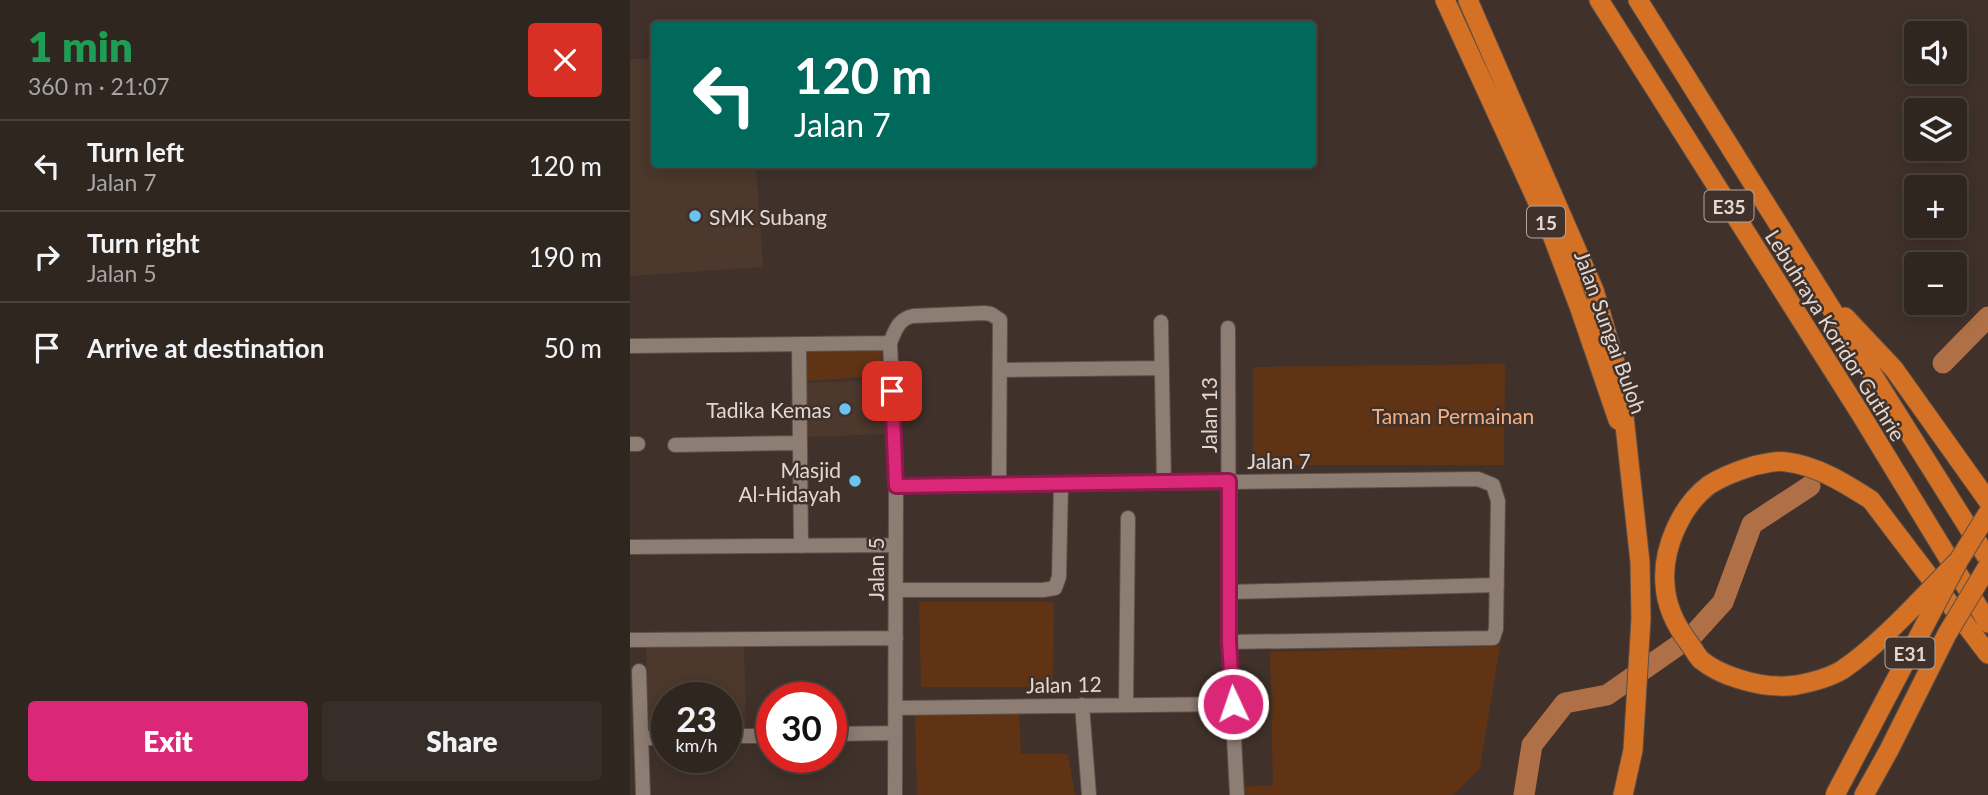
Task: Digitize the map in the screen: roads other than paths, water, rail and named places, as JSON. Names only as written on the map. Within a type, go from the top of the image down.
[{"type":"highway","name":"Jalan Sungai Buloh","points":[[1446,0],[1549,228],[1630,450]]},
{"type":"highway","name":"Jalan Sungai Buloh","points":[[1468,0],[1594,290],[1620,380],[1630,450],[1640,562],[1641,619],[1635,734],[1626,790]]},
{"type":"highway","name":"Lebuhraya Koridor Guthrie","points":[[1599,0],[1860,412],[1988,623]]},
{"type":"highway","name":"Lebuhraya Koridor Guthrie","points":[[1638,0],[1988,559]]},
{"type":"highway","points":[[1817,289],[1894,369],[1988,501]]},
{"type":"highway","points":[[1886,458],[1910,520],[1988,654]]},
{"type":"highway","points":[[1959,560],[1887,631],[1841,671],[1815,681],[1782,688],[1754,684],[1725,674],[1701,659],[1684,636],[1671,611],[1665,583],[1668,554],[1676,526],[1708,486],[1731,473],[1784,461],[1807,467],[1846,484],[1871,500],[1988,654]]},
{"type":"highway","name":"E31","points":[[1835,795],[1959,560],[1988,513]]},
{"type":"highway","name":"E31","points":[[1864,795],[1947,634],[1988,566]]},
{"type":"highway","points":[[1872,795],[1889,750]]},
{"type":"street","points":[[630,346],[890,343],[900,323],[913,316],[991,314],[1000,320],[1001,325],[999,485]]},
{"type":"street","points":[[1161,322],[1164,483]]},
{"type":"street","name":"Jalan 13","points":[[1228,328],[1229,642],[1237,795]]},
{"type":"street","name":"Jalan 5","points":[[890,343],[896,486],[895,795]]},
{"type":"street","points":[[799,346],[802,546]]},
{"type":"street","points":[[1001,370],[1162,368]]},
{"type":"street","points":[[675,445],[800,443]]},
{"type":"street","name":"Jalan 7","points":[[896,486],[1478,479],[1493,485],[1498,501],[1497,586]]},
{"type":"street","points":[[897,590],[1055,588],[1059,577],[1061,485]]},
{"type":"street","points":[[1126,704],[1128,518]]},
{"type":"street","points":[[630,547],[896,545]]},
{"type":"street","points":[[1229,592],[1497,586],[1496,629],[1493,638],[1229,642]]},
{"type":"street","points":[[630,640],[896,638]]},
{"type":"street","points":[[639,671],[643,795]]},
{"type":"street","name":"Jalan 12","points":[[895,708],[1233,704]]},
{"type":"street","points":[[1082,705],[1089,795]]},
{"type":"street","points":[[847,734],[895,733]]},
{"type":"street","points":[[643,738],[651,738]]},
{"type":"waterway","points":[[1943,363],[1988,317]]},
{"type":"waterway","points":[[1524,795],[1532,745],[1565,703],[1607,695],[1693,635],[1723,602],[1752,524],[1810,486]]},
{"type":"place","name":"SMK Subang","points":[[695,216]]},
{"type":"place","name":"Tadika Kemas","points":[[845,409]]},
{"type":"place","name":"Masjid Al-Hidayah","points":[[855,481]]},
{"type":"park label","name":"Taman Permainan","points":[[1453,415]]}]
